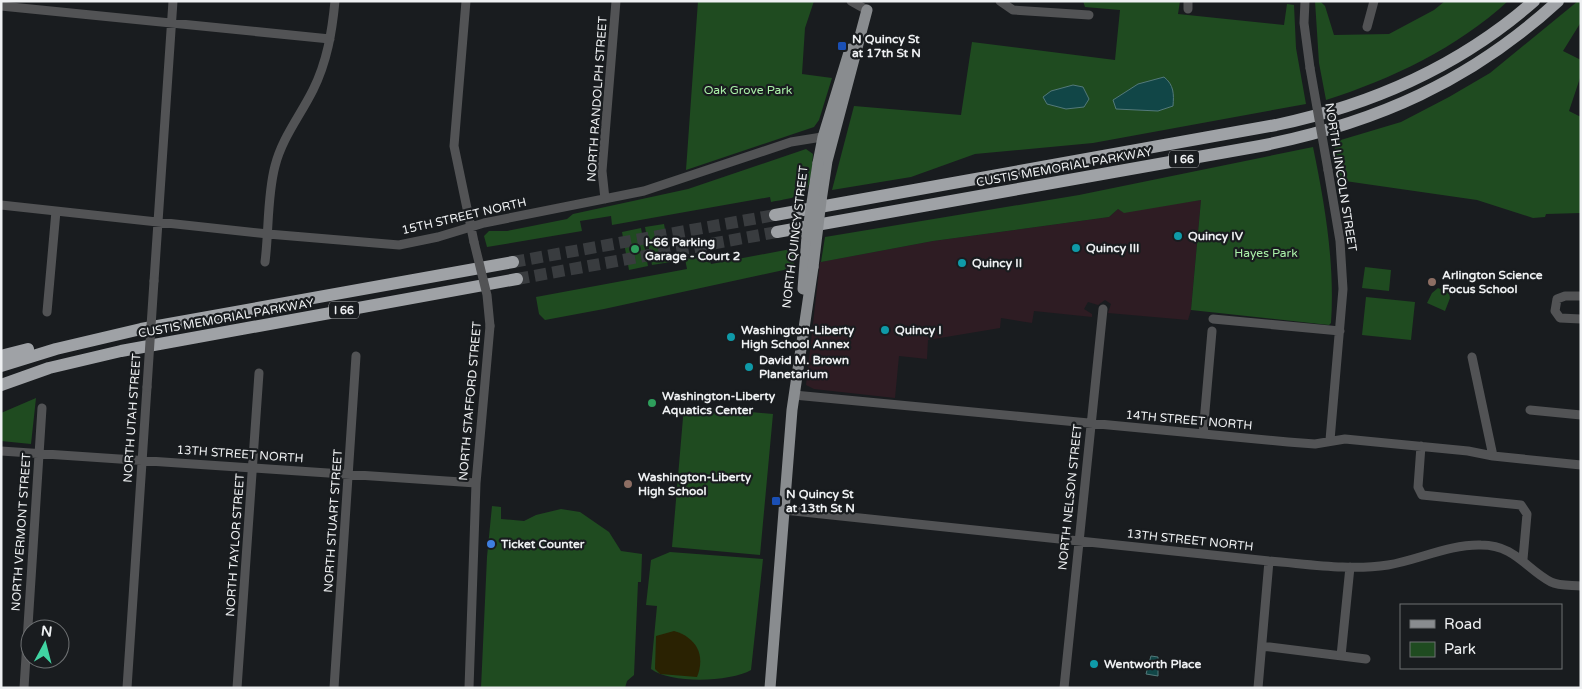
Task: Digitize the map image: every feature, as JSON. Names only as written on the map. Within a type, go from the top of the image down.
[{"type":"highway","name":"CUSTIS MEMORIAL PARKWAY","points":[[775,215],[1276,125],[1321,115],[1377,96],[1431,72],[1482,41],[1534,1]]},
{"type":"highway","name":"CUSTIS MEMORIAL PARKWAY","points":[[777,232],[1260,146],[1334,129],[1405,104],[1458,76],[1496,52],[1558,1]]},
{"type":"highway","name":"CUSTIS MEMORIAL PARKWAY","points":[[1,366],[77,343],[212,316],[513,262]]},
{"type":"highway","name":"CUSTIS MEMORIAL PARKWAY","points":[[1,384],[49,368],[121,351],[517,279]]},
{"type":"highway","points":[[1,356],[124,325],[212,316]]},
{"type":"highway","points":[[1,394],[121,351]]},
{"type":"main road","name":"NORTH QUINCY STREET","points":[[770,688],[795,390],[804,339],[808,268],[807,236],[828,136],[853,41],[868,6]]},
{"type":"street","name":"NORTH UTAH STREET","points":[[127,688],[173,1]]},
{"type":"street","points":[[265,262],[275,166],[288,132],[313,90],[323,67],[330,39],[335,1]]},
{"type":"street","name":"NORTH STAFFORD STREET","points":[[466,1],[454,146],[487,295],[490,326],[476,483],[469,688]]},
{"type":"street","name":"NORTH RANDOLPH STREET","points":[[605,199],[602,171],[616,1]]},
{"type":"street","points":[[851,1],[868,6]]},
{"type":"street","points":[[1000,1],[1013,10],[1089,15]]},
{"type":"street","name":"NORTH LINCOLN STREET","points":[[1305,1],[1304,24],[1310,68],[1342,257],[1343,289],[1330,440]]},
{"type":"street","points":[[1368,26],[1374,1]]},
{"type":"street","points":[[1,6],[330,39]]},
{"type":"street","name":"15TH STREET NORTH","points":[[1,205],[268,234],[399,245],[438,237],[471,226],[644,191],[791,142],[828,136]]},
{"type":"street","points":[[47,312],[56,211]]},
{"type":"street","points":[[1581,296],[1560,296],[1557,299],[1555,311],[1560,318],[1581,319]]},
{"type":"street","name":"NORTH NELSON STREET","points":[[1064,688],[1090,424],[1104,309]]},
{"type":"street","points":[[1213,318],[1340,331]]},
{"type":"street","points":[[1203,434],[1212,331]]},
{"type":"street","name":"NORTH STUART STREET","points":[[334,688],[356,356]]},
{"type":"street","points":[[1472,357],[1493,456]]},
{"type":"street","name":"NORTH TAYLOR STREET","points":[[237,688],[259,373]]},
{"type":"street","name":"14TH STREET NORTH","points":[[795,390],[1090,424],[1315,444],[1345,439],[1468,450],[1493,456],[1581,465]]},
{"type":"street","name":"NORTH VERMONT STREET","points":[[24,688],[42,408]]},
{"type":"street","points":[[1530,410],[1581,415]]},
{"type":"street","points":[[1421,446],[1418,487],[1422,495],[1484,500],[1525,507],[1527,514],[1522,559]]},
{"type":"street","name":"13TH STREET NORTH","points":[[1,451],[476,483]]},
{"type":"street","name":"13TH STREET NORTH","points":[[784,510],[1269,561],[1350,567],[1388,565],[1464,546],[1482,544],[1500,548],[1522,559],[1552,582],[1581,586]]},
{"type":"street","points":[[1258,688],[1269,561]]},
{"type":"street","points":[[1341,656],[1350,567]]},
{"type":"street","points":[[1262,646],[1366,659]]},
{"type":"shaded area","points":[[1201,200],[1191,310],[1188,320],[1108,313],[1111,304],[1105,300],[1098,305],[1088,302],[1084,309],[1092,314],[1092,317],[1034,311],[1032,323],[1001,318],[1000,328],[928,340],[927,359],[899,356],[895,398],[814,389],[806,385],[820,262],[933,241],[1109,217],[1118,209],[1123,211]]},
{"type":"green space","name":"Oak Grove Park","points":[[698,1],[814,1],[805,28],[802,74],[832,78],[819,120],[814,127],[686,170]]},
{"type":"green space","points":[[1083,1],[1180,1],[1178,14],[1284,25],[1287,4],[1294,5],[1296,48],[1306,104],[1093,143],[975,154],[911,177],[832,190],[854,106],[961,115],[972,42],[1115,60],[1120,10],[1085,7]]},
{"type":"green space","points":[[1315,1],[1320,1],[1325,6],[1334,35],[1389,34],[1434,10],[1445,1],[1508,1],[1467,33],[1423,60],[1351,92],[1326,100],[1319,63]]},
{"type":"green space","points":[[1578,1],[1581,1],[1581,22],[1563,51],[1581,60],[1581,75],[1569,111],[1581,117],[1581,213],[1546,214],[1545,217],[1533,218],[1477,200],[1338,180],[1334,142],[1401,122],[1449,97],[1490,73]]},
{"type":"green space","name":"Hayes Park","points":[[1313,147],[1325,213],[1332,279],[1331,323],[1329,325],[1191,310],[1201,200],[1124,213],[1118,209],[1109,217],[933,241],[821,262],[825,237],[1079,195]]},
{"type":"green space","points":[[806,149],[813,154],[811,178],[806,191],[801,195],[771,202],[770,197],[612,225],[611,216],[580,221],[582,231],[487,247],[484,236],[489,231],[507,231],[567,219],[573,214],[688,189]]},
{"type":"green space","points":[[664,224],[671,262],[652,265],[645,227]]},
{"type":"green space","name":"I-66 Parking Garage - Court 2","points":[[641,228],[648,266],[629,270],[622,232]]},
{"type":"green space","points":[[796,248],[793,268],[545,320],[539,314],[536,297],[687,269],[685,259],[708,254],[711,264]]},
{"type":"green space","points":[[1365,267],[1391,270],[1389,291],[1362,288]]},
{"type":"green space","points":[[1438,288],[1449,293],[1450,298],[1445,311],[1427,303],[1432,293]]},
{"type":"green space","points":[[1366,297],[1415,302],[1411,340],[1362,335]]},
{"type":"green space","points":[[36,398],[31,444],[1,441],[1,413]]},
{"type":"green space","points":[[684,406],[773,414],[760,555],[672,547]]},
{"type":"green space","points":[[492,506],[501,507],[501,519],[524,521],[536,515],[561,509],[580,512],[609,532],[621,551],[642,554],[641,582],[638,582],[634,675],[627,681],[625,688],[481,688],[487,557]]},
{"type":"green space","points":[[670,552],[763,559],[751,670],[730,677],[701,680],[672,677],[651,669],[657,606],[646,605],[651,560]]},
{"type":"sand","points":[[674,631],[688,638],[697,648],[700,661],[697,677],[660,674],[655,669],[656,636]]},
{"type":"water","points":[[1164,77],[1170,83],[1173,90],[1173,106],[1158,111],[1116,109],[1113,100],[1138,84]]},
{"type":"water","points":[[1073,85],[1083,87],[1089,99],[1084,107],[1066,109],[1047,104],[1043,97],[1051,91]]},
{"type":"water","points":[[1151,656],[1158,657],[1158,676],[1146,674]]},
{"type":"tunnel","points":[[513,262],[775,215]]},
{"type":"tunnel","points":[[517,279],[777,232]]},
{"type":"place","name":"N Quincy St at 17th St N","points":[[842,46]]},
{"type":"place","name":"Quincy IV","points":[[1178,236]]},
{"type":"place","name":"Quincy III","points":[[1076,248]]},
{"type":"place","name":"I-66 Parking Garage - Court 2","points":[[635,249]]},
{"type":"place","name":"Quincy II","points":[[962,263]]},
{"type":"place","name":"Arlington Science Focus School","points":[[1432,282]]},
{"type":"place","name":"Quincy I","points":[[885,330]]},
{"type":"place","name":"Washington-Liberty High School Annex","points":[[731,337]]},
{"type":"place","name":"David M. Brown Planetarium","points":[[749,367]]},
{"type":"place","name":"Washington-Liberty Aquatics Center","points":[[652,403]]},
{"type":"place","name":"Washington-Liberty High School","points":[[628,484]]},
{"type":"place","name":"N Quincy St at 13th St N","points":[[776,501]]},
{"type":"place","name":"Ticket Counter","points":[[491,544]]},
{"type":"place","name":"Wentworth Place","points":[[1094,664]]}]
